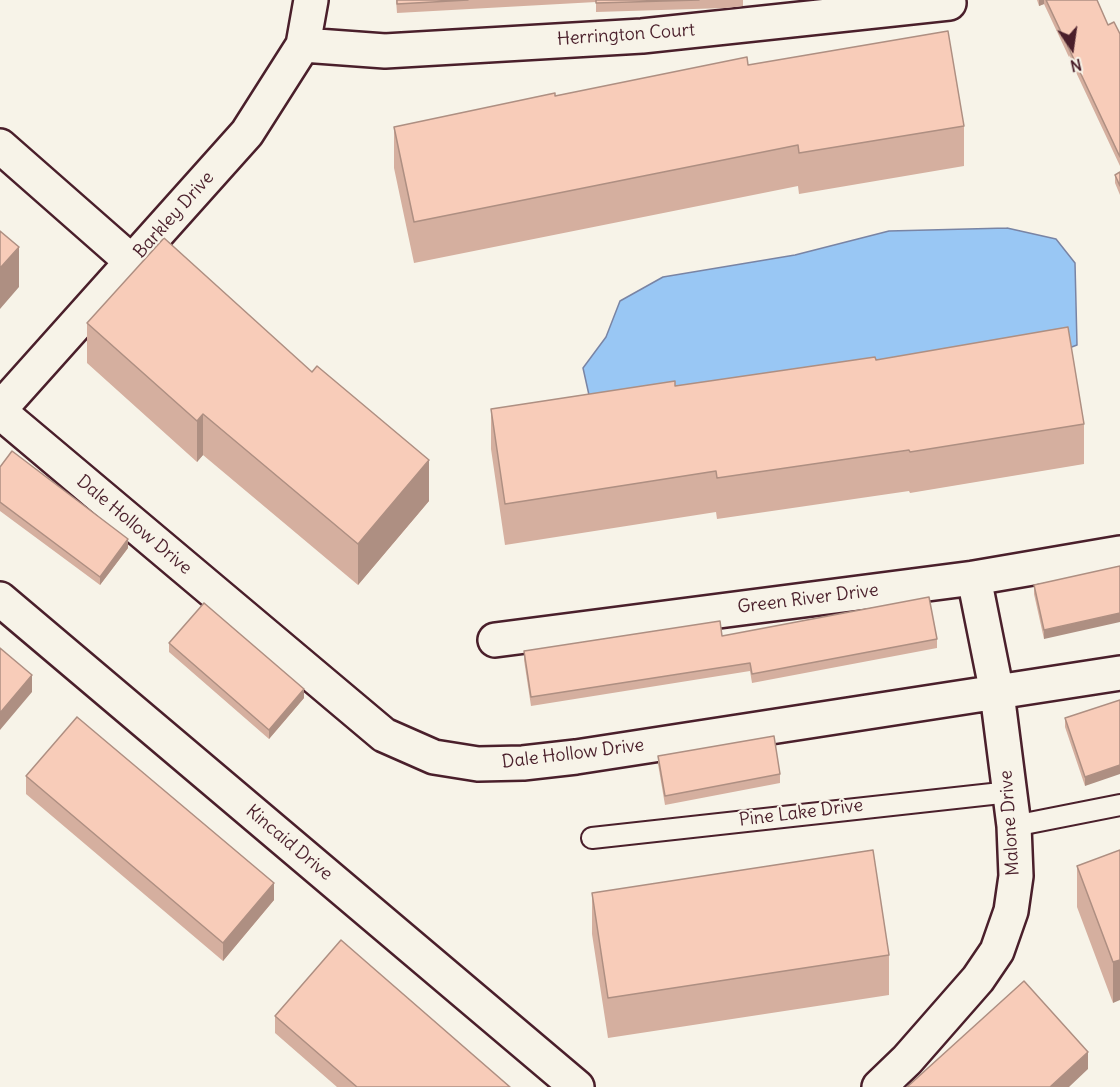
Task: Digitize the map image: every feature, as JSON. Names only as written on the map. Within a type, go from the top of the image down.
[{"type":"street","name":"Barkley Drive","points":[[0,410],[247,133],[303,45],[311,0]]},
{"type":"street","name":"Herrington Court","points":[[303,45],[385,51],[642,36],[949,3]]},
{"type":"street","points":[[0,146],[132,262]]},
{"type":"street","name":"Dale Hollow Drive","points":[[0,410],[384,735],[434,757],[478,764],[523,763],[1120,673]]},
{"type":"street","name":"Green River Drive","points":[[495,640],[974,578],[1120,553]]},
{"type":"street","name":"Malone Drive","points":[[879,1087],[907,1060],[978,979],[997,951],[1011,911],[1016,876],[1014,826],[997,693],[974,578]]},
{"type":"street","name":"Kincaid Drive","points":[[0,599],[577,1087]]},
{"type":"lane","name":"Pine Lake Drive","points":[[592,838],[1010,792]]},
{"type":"lane","points":[[1014,826],[1120,805]]},
{"type":"water","points":[[1007,228],[1056,239],[1075,263],[1077,345],[1016,368],[589,395],[583,368],[606,337],[620,301],[663,277],[795,255],[889,231]]},
{"type":"building","points":[[397,0],[468,0],[397,4]]},
{"type":"building","points":[[596,0],[699,0],[596,3]]},
{"type":"building","points":[[1046,0],[1097,0],[1108,25],[1114,22],[1120,34],[1120,157]]},
{"type":"building","points":[[948,31],[964,126],[799,153],[798,145],[414,222],[394,127],[555,93],[555,96],[747,57],[748,65]]},
{"type":"building","points":[[1120,172],[1120,186],[1115,175]]},
{"type":"building","points":[[0,231],[19,247],[0,268]]},
{"type":"building","points":[[164,238],[312,372],[317,366],[429,460],[358,544],[203,414],[197,421],[87,323]]},
{"type":"building","points":[[1068,327],[1084,424],[910,452],[909,450],[717,478],[716,471],[505,504],[491,409],[675,381],[675,386],[875,357],[876,360]]},
{"type":"building","points":[[12,451],[128,539],[100,577],[0,502],[0,467]]},
{"type":"building","points":[[1120,566],[1120,613],[1044,630],[1034,585]]},
{"type":"building","points":[[929,597],[937,639],[752,674],[750,663],[531,697],[524,651],[720,621],[722,636]]},
{"type":"building","points":[[204,603],[304,689],[269,730],[169,643]]},
{"type":"building","points":[[0,648],[32,675],[0,713]]},
{"type":"building","points":[[1120,700],[1120,765],[1085,777],[1065,718]]},
{"type":"building","points":[[77,717],[274,883],[223,943],[26,776]]},
{"type":"building","points":[[774,736],[780,774],[665,796],[658,756]]},
{"type":"building","points":[[873,850],[889,955],[608,998],[592,893]]},
{"type":"building","points":[[1120,850],[1120,960],[1113,962],[1077,866]]},
{"type":"building","points":[[341,940],[510,1087],[357,1087],[275,1016]]},
{"type":"building","points":[[1024,981],[1088,1052],[1050,1087],[907,1087]]}]
